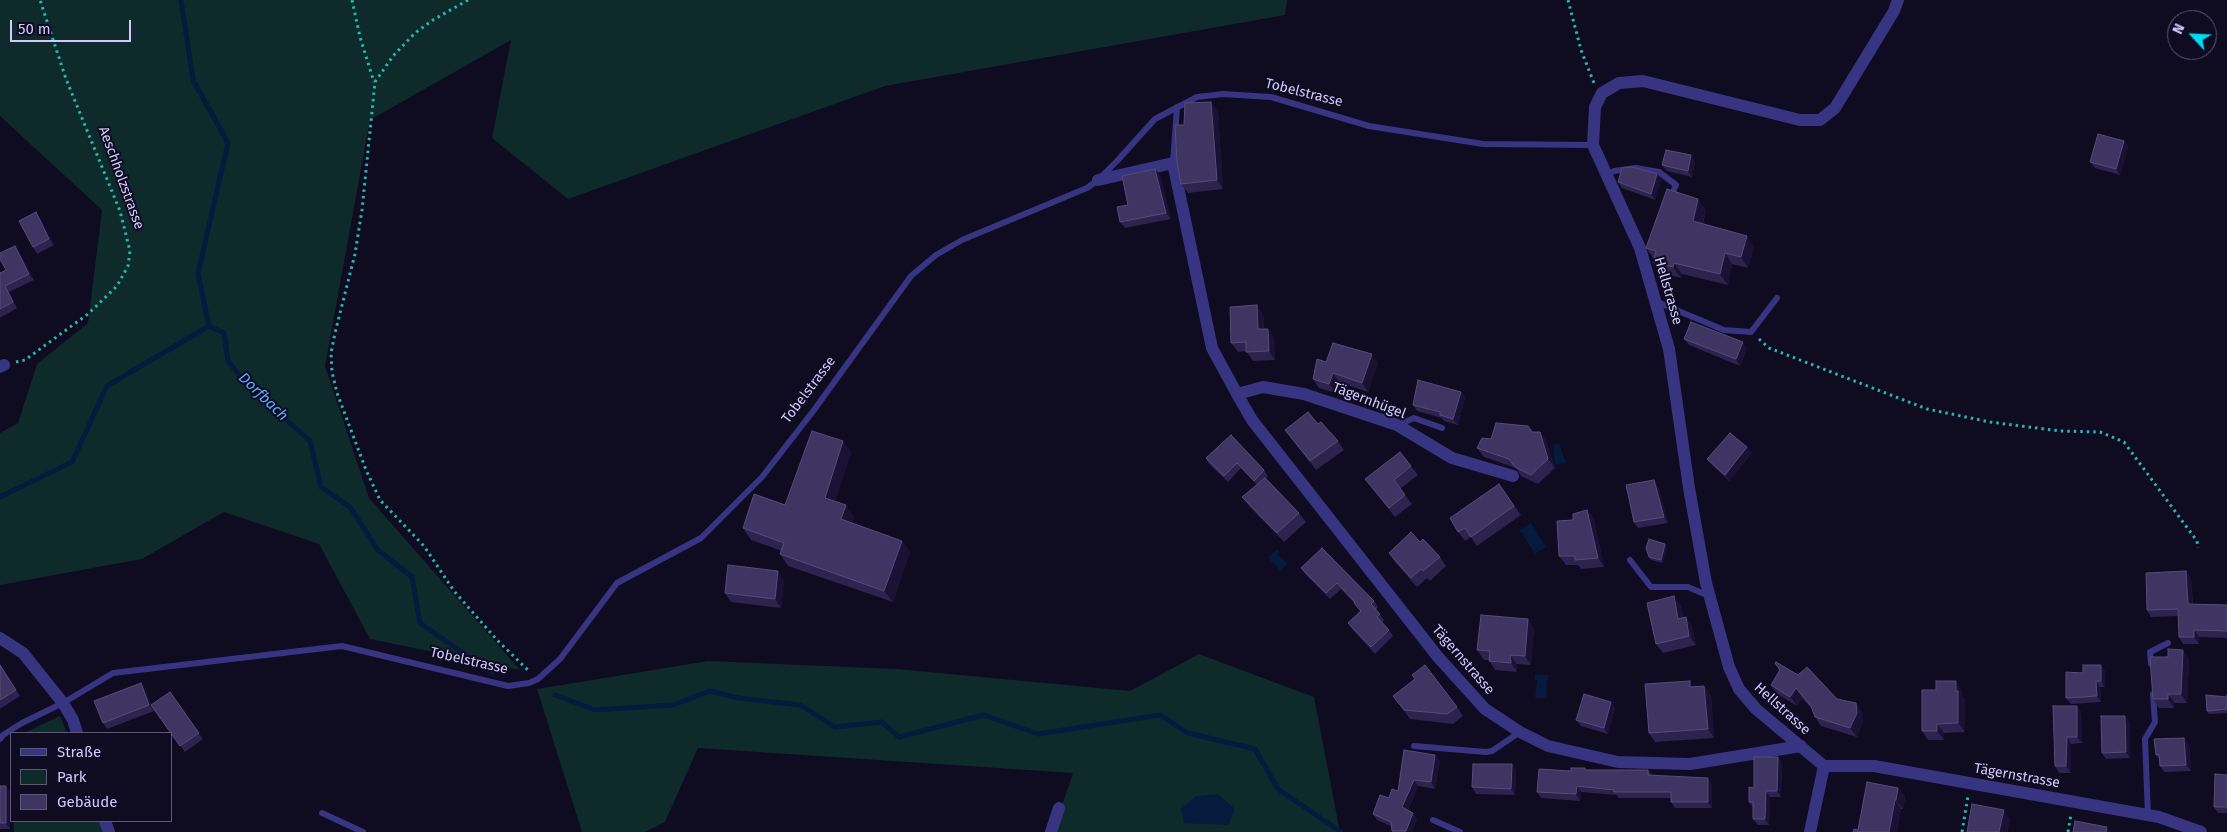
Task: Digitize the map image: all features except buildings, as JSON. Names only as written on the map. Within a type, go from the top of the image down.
[{"type":"street","points":[[1602,94],[1619,83],[1643,81],[1800,120],[1820,120],[1835,108],[1894,11],[1898,0]]},
{"type":"street","name":"Hellstrasse","points":[[1602,94],[1595,107],[1593,145],[1643,259],[1669,349],[1689,488],[1710,597],[1729,667],[1739,690],[1756,709],[1824,766]]},
{"type":"street","points":[[1098,180],[1173,163]]},
{"type":"street","name":"Tägernstrasse","points":[[1173,163],[1212,348],[1237,394],[1252,420],[1438,657],[1485,709],[1520,732],[1548,746],[1618,762],[1690,764],[1801,746]]},
{"type":"street","name":"Tägernhügel","points":[[1237,394],[1263,387],[1304,394],[1397,425],[1452,458],[1513,476]]},
{"type":"street","points":[[0,638],[23,652],[63,703],[73,720],[77,732]]},
{"type":"street","points":[[1810,832],[1824,766]]},
{"type":"street","name":"Tägernstrasse","points":[[1824,766],[1874,766],[2148,815],[2201,832]]},
{"type":"street","points":[[1051,832],[1059,808]]},
{"type":"lane","name":"Tobelstrasse","points":[[0,739],[22,723],[63,703],[112,673],[342,646],[508,686],[528,683],[538,679],[560,659],[617,583],[701,538],[762,477],[814,410],[911,276],[936,255],[962,240],[1087,188],[1098,180],[1155,119],[1197,97],[1223,94],[1271,98],[1369,126],[1483,144],[1593,145]]},
{"type":"lane","points":[[1173,163],[1177,107]]},
{"type":"lane","points":[[1607,176],[1614,171],[1636,168],[1659,172],[1676,184],[1668,202]]},
{"type":"lane","points":[[1643,259],[1650,244]]},
{"type":"lane","points":[[1656,301],[1724,330],[1751,332],[1777,298]]},
{"type":"lane","points":[[1397,425],[1414,418],[1442,428]]},
{"type":"lane","points":[[1630,560],[1651,588],[1688,587],[1710,597]]},
{"type":"lane","points":[[2151,670],[2150,652],[2168,643]]},
{"type":"lane","points":[[2148,815],[2145,739],[2155,722],[2152,687]]},
{"type":"lane","points":[[1414,746],[1486,752],[1492,751],[1520,732]]},
{"type":"lane","points":[[322,813],[363,832]]},
{"type":"lane","points":[[1433,820],[1460,832]]},
{"type":"path","name":"Aeschholzstrasse","points":[[2,366],[25,360],[88,314],[117,286],[128,266],[130,250],[120,211],[66,79],[40,0]]},
{"type":"path","points":[[352,0],[360,37],[375,82],[362,210],[355,254],[331,353],[332,372],[337,393],[366,470],[380,500],[424,546],[460,598],[497,640],[538,679]]},
{"type":"path","points":[[375,82],[393,56],[415,34],[468,0]]},
{"type":"path","points":[[1568,0],[1591,80],[1602,94]]},
{"type":"path","points":[[1751,332],[1769,348],[1927,409],[1990,422],[2060,432],[2100,432],[2124,442],[2197,541],[2198,548]]},
{"type":"path","points":[[1962,832],[1970,783]]},
{"type":"green space","points":[[0,0],[1287,0],[1285,15],[885,86],[568,199],[492,138],[511,40],[370,120],[325,366],[369,498],[520,670],[370,639],[319,544],[224,512],[142,559],[0,585],[0,433],[18,423],[37,364],[88,323],[102,210],[0,116]]},
{"type":"green space","points":[[1199,654],[1314,697],[1340,832],[1053,832],[1073,773],[698,748],[665,822],[645,832],[582,832],[537,689],[708,661],[897,669],[1130,691]]},
{"type":"green space","points":[[60,716],[67,732],[26,732]]},
{"type":"green space","points":[[13,822],[102,822],[106,832],[14,832]]},
{"type":"water","points":[[1559,443],[1566,463],[1555,465],[1553,444]]},
{"type":"water","points":[[1531,523],[1546,547],[1535,554],[1520,530]]},
{"type":"water","points":[[1277,549],[1280,552],[1277,554],[1288,564],[1280,570],[1268,558]]},
{"type":"water","points":[[1535,674],[1548,675],[1546,699],[1535,698],[1537,680],[1535,680]]},
{"type":"water","points":[[1218,794],[1235,809],[1228,825],[1184,823],[1181,809],[1196,796]]},
{"type":"waterway","name":"Dorfbach","points":[[181,0],[193,80],[228,143],[198,273],[209,326],[224,333],[228,361],[246,384],[310,441],[321,487],[350,507],[378,550],[412,577],[420,623],[492,673]]},
{"type":"waterway","points":[[0,497],[72,462],[107,386],[209,326]]},
{"type":"waterway","points":[[555,695],[595,710],[673,705],[710,691],[738,698],[800,705],[835,727],[882,722],[899,737],[984,715],[1038,734],[1160,715],[1188,733],[1255,749],[1278,789],[1341,832]]}]
